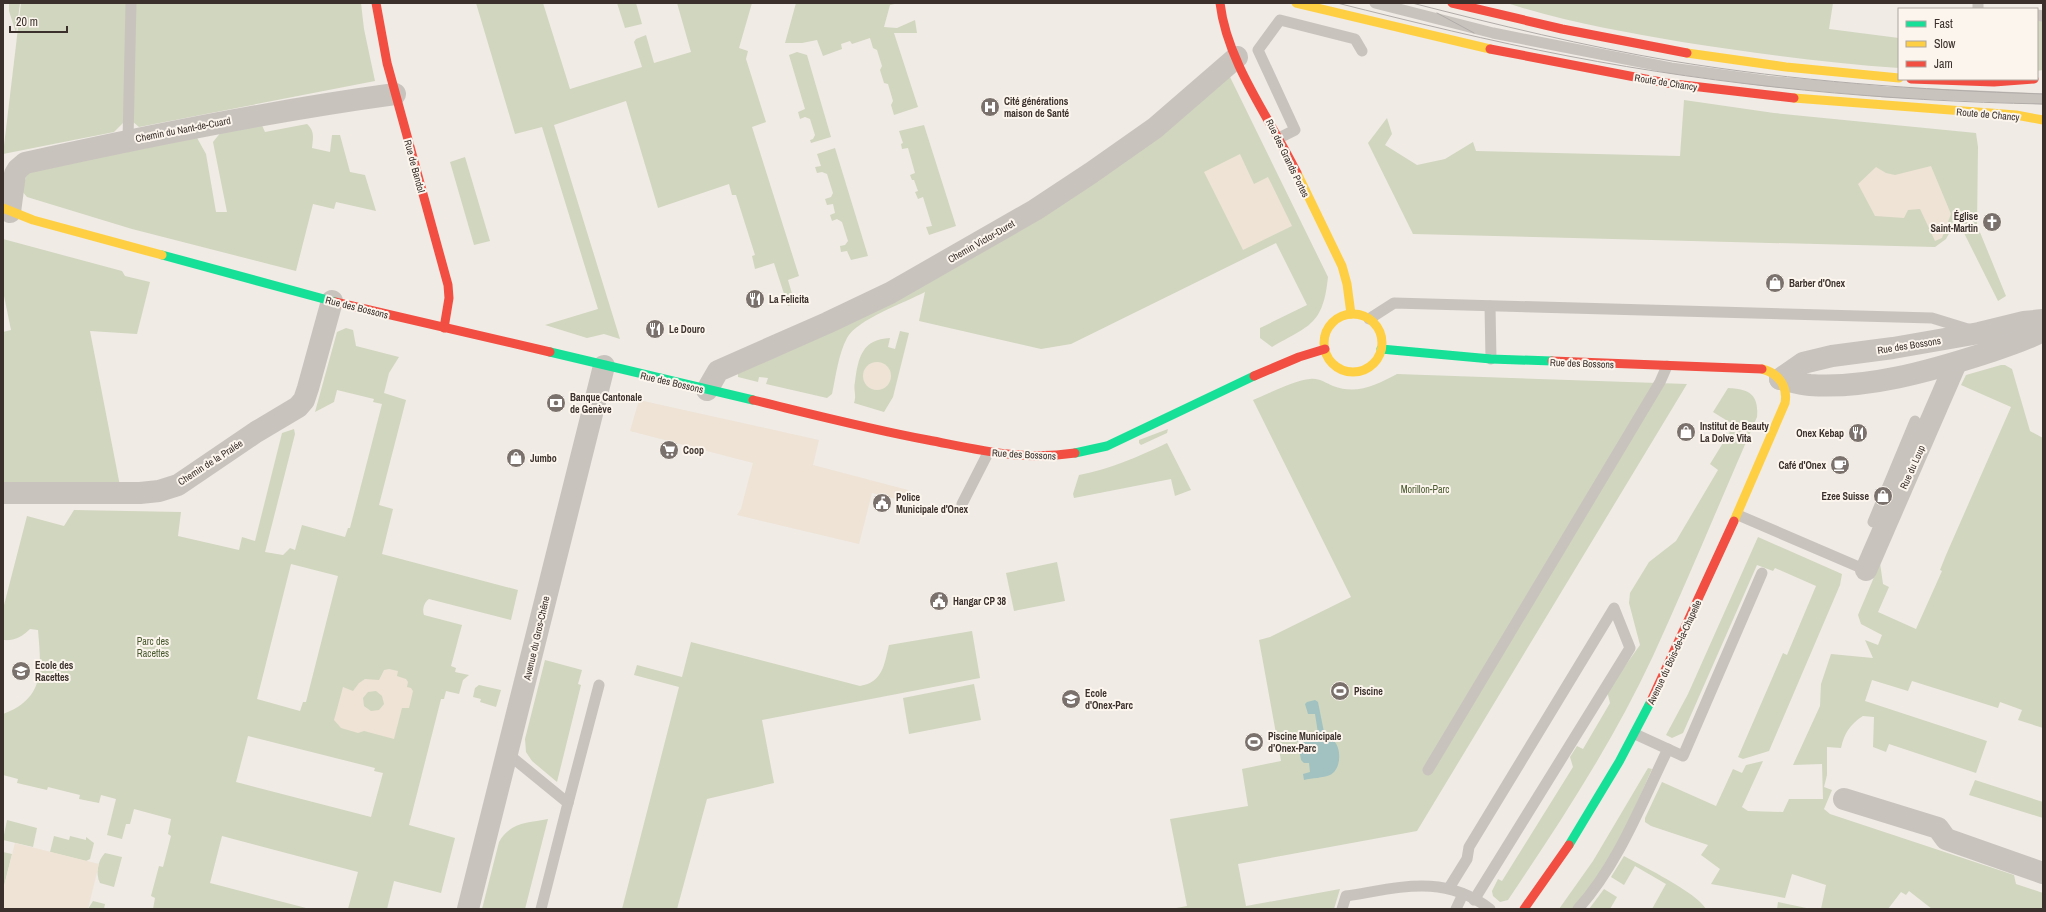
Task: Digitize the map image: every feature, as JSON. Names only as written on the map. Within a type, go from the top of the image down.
[{"type":"street","name":"Rue de Bandol","points":[[376,3],[385,56],[448,286],[449,298],[444,328]]},
{"type":"street","name":"Rue des Grands Portes","points":[[1220,3],[1226,32],[1237,57],[1342,266],[1347,284],[1351,314]]},
{"type":"street","name":"Route de Chancy","points":[[1296,3],[1490,50],[1566,66],[1669,83],[1837,103],[2008,114],[2043,120]]},
{"type":"street","points":[[1452,3],[1520,21],[1673,51],[1769,65],[1898,78]]},
{"type":"street","name":"Chemin Victor-Duret","points":[[707,390],[718,371],[827,323],[890,292],[1035,210],[1155,128],[1237,57]]},
{"type":"street","points":[[1944,80],[2005,80]]},
{"type":"street","name":"Chemin du Nant-de-Cuard","points":[[5,211],[15,174],[25,163],[128,140],[247,117],[395,94]]},
{"type":"street","name":"Rue des Bossons","points":[[5,211],[123,244],[267,281],[332,301],[908,437],[988,453],[1042,457],[1087,452],[1140,432],[1272,368],[1299,357],[1325,349]]},
{"type":"street","name":"Chemin de la Pralée","points":[[3,493],[140,493],[159,491],[178,485],[256,432],[298,407],[304,400],[332,301]]},
{"type":"street","points":[[1351,314],[1360,315],[1369,319],[1376,325],[1381,336],[1381,349],[1378,358],[1370,366],[1361,371],[1348,372],[1332,363],[1325,349],[1326,332],[1332,323],[1338,318],[1351,314]]},
{"type":"street","name":"Rue des Bossons","points":[[1780,379],[1803,363],[1832,356],[1893,348],[1979,333],[2024,322],[2043,320]]},
{"type":"street","name":"Rue des Bossons","points":[[1381,349],[1491,359],[1764,369],[1780,379],[1809,385],[1834,385],[1889,379],[1956,362],[2029,339],[2043,331]]},
{"type":"street","name":"Rue du Loup","points":[[1866,570],[1922,424],[1956,362]]},
{"type":"street","name":"Avenue du Gros-Chêne","points":[[468,909],[533,657],[537,629],[604,366]]},
{"type":"street","name":"Avenue du Bois-de-la-Chapelle","points":[[1524,909],[1573,841],[1635,734],[1674,654],[1738,515],[1786,403],[1787,394],[1780,379]]},
{"type":"street","points":[[1844,799],[1938,828],[1946,840],[2043,873]]},
{"type":"lane","points":[[128,140],[131,3]]},
{"type":"lane","points":[[1376,3],[1493,34],[1671,68],[1767,81],[1866,91],[2043,99]]},
{"type":"lane","points":[[1279,138],[1295,130],[1258,50],[1280,20],[1356,39],[1362,52]]},
{"type":"lane","points":[[1369,319],[1394,303],[1932,318],[1979,333]]},
{"type":"lane","points":[[1490,306],[1491,359]]},
{"type":"lane","points":[[1428,770],[1658,387],[1668,366]]},
{"type":"lane","points":[[1872,522],[1922,424]]},
{"type":"lane","points":[[962,504],[988,453]]},
{"type":"lane","points":[[1738,515],[1866,570]]},
{"type":"lane","points":[[1635,734],[1683,756],[1762,573]]},
{"type":"lane","points":[[1449,888],[1467,859],[1469,847],[1614,608],[1630,648],[1474,900]]},
{"type":"lane","points":[[541,909],[599,685]]},
{"type":"lane","points":[[1578,909],[1598,887],[1622,846],[1668,749]]},
{"type":"lane","points":[[508,754],[568,803]]},
{"type":"lane","points":[[1342,909],[1346,896],[1421,884],[1449,888],[1490,909]]},
{"type":"lane","points":[[1456,909],[1463,894]]},
{"type":"green space","points":[[9,3],[20,3],[16,33],[9,11]]},
{"type":"green space","points":[[21,3],[128,3],[124,122],[114,132],[3,154]]},
{"type":"green space","points":[[136,3],[361,3],[364,29],[375,81],[139,127],[132,121]]},
{"type":"green space","points":[[476,3],[543,3],[570,89],[642,67],[634,42],[636,39],[646,35],[654,63],[691,52],[677,3],[752,3],[739,48],[748,51],[746,59],[766,122],[752,127],[799,276],[788,280],[795,304],[788,306],[774,263],[755,269],[752,256],[755,255],[736,195],[732,195],[729,184],[658,208],[626,101],[554,125],[620,339],[604,334],[587,338],[545,325],[598,309],[542,127],[515,134]]},
{"type":"green space","points":[[617,3],[636,3],[642,24],[625,28]]},
{"type":"green space","points":[[796,3],[899,3],[890,5],[884,27],[897,28],[915,20],[917,33],[894,33],[918,107],[894,115],[891,105],[893,101],[888,84],[884,83],[880,70],[882,66],[877,50],[873,48],[870,38],[852,44],[850,41],[841,44],[842,49],[823,56],[817,40],[802,43],[785,43]]},
{"type":"green space","points":[[1833,3],[1829,29],[1898,38],[1898,68],[1790,57],[1682,42],[1574,21],[1510,4]]},
{"type":"green space","points":[[2038,21],[2043,21],[2043,70],[2038,71]]},
{"type":"green space","points":[[797,52],[807,55],[831,137],[811,143],[810,140],[813,139],[815,135],[810,119],[805,117],[800,119],[798,112],[805,109],[789,55]]},
{"type":"green space","points":[[1230,77],[1328,277],[1326,293],[1318,314],[1312,322],[1296,334],[1272,347],[1260,338],[1260,328],[1307,305],[1276,243],[1071,344],[1041,349],[919,321],[925,292],[882,312],[852,331],[841,351],[832,394],[827,398],[766,384],[768,378],[759,377],[758,382],[738,377],[738,370],[833,329]]},
{"type":"green space","points":[[1684,100],[1774,113],[1976,133],[1978,147],[1977,225],[2006,296],[1998,301],[1957,219],[1946,239],[1935,247],[1413,234],[1368,143],[1387,118],[1392,134],[1385,145],[1417,165],[1445,159],[1473,142],[1476,151],[1680,156]]},
{"type":"green space","points":[[261,123],[265,132],[307,124],[312,132],[312,148],[330,152],[332,135],[340,135],[350,172],[365,175],[376,211],[336,202],[334,209],[313,204],[296,271],[132,229],[27,197],[22,191],[27,173],[196,136],[206,154],[216,212],[227,212],[213,142],[221,132]]},
{"type":"green space","points":[[924,125],[956,226],[929,235],[926,227],[932,226],[923,197],[918,199],[915,192],[918,191],[914,180],[912,180],[910,175],[915,173],[908,148],[902,149],[901,144],[903,143],[899,131]]},
{"type":"green space","points":[[835,148],[868,256],[851,260],[847,251],[841,252],[840,246],[845,245],[848,241],[842,222],[837,219],[832,221],[830,215],[835,213],[833,204],[827,205],[825,199],[831,197],[833,193],[827,174],[822,172],[817,173],[815,167],[821,166],[817,154]]},
{"type":"green space","points":[[465,157],[490,241],[474,245],[450,162]]},
{"type":"green space","points":[[3,239],[122,271],[125,276],[150,282],[137,334],[90,331],[120,486],[3,486],[3,332],[11,330],[3,291]]},
{"type":"green space","name":"Parc des Racettes","points":[[346,328],[353,330],[356,346],[399,357],[389,373],[384,393],[406,400],[379,505],[393,509],[382,554],[518,590],[511,620],[429,599],[424,606],[424,615],[462,625],[451,666],[456,668],[455,672],[469,675],[463,680],[459,694],[446,691],[444,699],[441,699],[409,825],[455,838],[441,893],[394,881],[387,909],[348,909],[358,872],[222,836],[210,883],[310,909],[153,909],[155,898],[151,896],[159,866],[163,867],[171,836],[168,834],[171,819],[134,809],[130,824],[126,824],[122,839],[107,835],[116,799],[101,795],[99,803],[79,799],[80,795],[48,787],[47,790],[17,783],[18,779],[3,775],[3,714],[17,707],[27,699],[34,690],[40,669],[38,630],[30,629],[18,638],[3,640],[3,609],[27,516],[64,526],[74,510],[181,512],[178,536],[239,550],[242,537],[255,541],[282,433],[294,429],[295,434],[265,552],[283,555],[290,548],[295,550],[302,525],[345,537],[348,528],[350,528],[382,404],[373,402],[374,399],[337,390],[334,402],[315,412],[337,332]],"holes":[[[291,564],[338,576],[306,702],[303,702],[300,711],[257,699]],[[248,736],[375,768],[374,771],[383,773],[371,817],[236,782]]]},
{"type":"green space","points":[[900,331],[909,333],[893,397],[884,412],[854,403],[856,373],[863,351],[873,342],[890,338],[888,347],[895,349]]},
{"type":"green space","points":[[2005,365],[2012,369],[2030,431],[2043,438],[2043,728],[2018,720],[2022,710],[2000,702],[1998,708],[1912,681],[1908,691],[1872,680],[1865,701],[1987,741],[1976,773],[1889,744],[1886,752],[1873,747],[1874,717],[1863,716],[1854,722],[1848,730],[1841,748],[1827,747],[1827,775],[1824,787],[1832,790],[1824,809],[1830,814],[2014,875],[2016,884],[2043,893],[2043,909],[1932,909],[1909,891],[1906,895],[1901,892],[1888,909],[1821,909],[1826,885],[1792,874],[1785,898],[1711,884],[1720,869],[1701,855],[1708,845],[1651,826],[1645,822],[1645,818],[1662,782],[1716,806],[1733,769],[1742,773],[1746,765],[1763,761],[1742,807],[1748,811],[1783,812],[1789,799],[1823,799],[1822,764],[1793,765],[1820,706],[1821,684],[1831,654],[1873,658],[1865,640],[1878,645],[1882,635],[1861,624],[1858,615],[1880,563],[1883,584],[1889,587],[1878,612],[1916,629],[1942,571],[1940,570],[1946,555],[2011,407],[1961,385],[1966,375]]},
{"type":"green space","name":"Morillon-Parc","points":[[1397,374],[1687,384],[1417,831],[1238,864],[1246,906],[1340,889],[1334,909],[1171,909],[1187,906],[1170,819],[1248,806],[1242,769],[1281,761],[1259,640],[1270,637],[1351,597],[1253,400],[1304,380],[1317,379],[1342,389],[1358,389],[1366,388],[1382,382]]},
{"type":"green space","points":[[1728,388],[1742,390],[1751,394],[1756,403],[1757,417],[1653,656],[1621,719],[1585,781],[1508,900],[1500,902],[1493,896],[1492,891],[1498,879],[1502,881],[1573,767],[1570,757],[1577,746],[1583,749],[1610,703],[1607,691],[1640,645],[1629,603],[1630,593],[1649,562],[1676,541],[1718,470],[1710,464],[1734,425],[1713,412]]},
{"type":"green space","points":[[1168,429],[1167,433],[1141,445],[1139,443],[1139,440]]},
{"type":"green space","points":[[1167,443],[1191,490],[1175,496],[1171,479],[1074,498],[1073,494],[1079,475],[1124,462]]},
{"type":"green space","points":[[1758,537],[1842,574],[1840,585],[1769,751],[1743,759],[1738,757],[1783,653],[1787,655],[1816,586],[1775,568],[1773,571],[1757,565],[1683,733],[1672,738],[1666,735],[1688,694]]},
{"type":"green space","points":[[1057,562],[1065,601],[1014,611],[1006,573]]},
{"type":"green space","points":[[972,631],[980,678],[762,720],[774,783],[707,799],[677,909],[622,909],[679,687],[634,675],[637,665],[682,677],[691,642],[860,686],[874,681],[878,677],[884,666],[889,645]]},
{"type":"green space","points":[[545,660],[582,670],[578,684],[581,685],[557,782],[532,761],[526,752],[525,739]]},
{"type":"green space","points":[[974,684],[981,720],[909,734],[903,698]]},
{"type":"green space","points":[[479,685],[501,690],[496,707],[480,702],[481,699],[473,697],[475,688]]},
{"type":"green space","points":[[1648,768],[1652,769],[1627,825],[1608,861],[1585,894],[1572,909],[1559,909],[1593,861]]},
{"type":"green space","points":[[1975,780],[2043,802],[2043,818],[1969,795]]},
{"type":"green space","points":[[548,819],[525,909],[482,909],[499,842],[503,835],[520,824]]},
{"type":"green space","points":[[7,820],[37,828],[33,847],[3,840]]},
{"type":"green space","points":[[54,836],[69,840],[70,836],[86,840],[86,837],[94,843],[90,859],[86,861],[50,852]]},
{"type":"green space","points":[[3,852],[12,854],[3,890]]},
{"type":"green space","points":[[105,853],[122,857],[114,887],[100,883],[98,879],[98,867]]},
{"type":"green space","points":[[1624,856],[1692,895],[1706,909],[1652,909],[1666,884],[1635,866],[1624,885],[1611,877]]},
{"type":"green space","points":[[1604,889],[1617,897],[1610,909],[1589,909]]},
{"type":"green space","points":[[93,901],[105,904],[104,909],[88,909]]},
{"type":"green space","points":[[1778,902],[1811,909],[1777,909]]},
{"type":"shaded area","points":[[1240,154],[1254,184],[1268,177],[1292,226],[1243,250],[1204,172]]},
{"type":"shaded area","points":[[1931,166],[1951,214],[1942,238],[1935,241],[1920,209],[1908,210],[1904,218],[1875,216],[1858,184],[1876,167],[1886,173],[1895,175]]},
{"type":"shaded area","points":[[877,362],[887,366],[891,376],[887,386],[877,390],[867,386],[863,376],[867,366]]},
{"type":"shaded area","points":[[639,400],[819,440],[813,465],[908,490],[905,501],[872,493],[859,544],[737,515],[741,509],[753,463],[630,431]]},
{"type":"shaded area","points":[[389,669],[398,671],[397,676],[406,679],[408,682],[407,687],[411,688],[413,691],[409,708],[402,708],[394,739],[364,731],[358,733],[341,728],[334,720],[343,687],[353,691],[359,683],[365,679],[379,680],[384,670]],"holes":[[[376,691],[382,696],[384,704],[379,710],[371,711],[364,706],[363,698],[368,692]]]},
{"type":"shaded area","points":[[15,843],[99,864],[88,909],[3,909],[3,890]]},
{"type":"water","points":[[1315,700],[1318,702],[1324,732],[1326,734],[1332,733],[1332,738],[1322,739],[1322,741],[1334,741],[1337,745],[1339,759],[1336,769],[1330,775],[1304,780],[1303,774],[1310,772],[1309,763],[1304,763],[1301,760],[1297,738],[1318,733],[1315,714],[1308,714],[1305,704]]},
{"type":"tram line","points":[[1337,3],[1452,31],[1539,50],[1627,67],[1686,76],[1745,84],[1864,95],[2043,104]]},
{"type":"tram line","points":[[1412,3],[1574,42],[1672,61],[1718,68],[1857,84],[2043,94]]},
{"type":"tram line","points":[[1437,13],[1474,33]]},
{"type":"traffic: fast","points":[[162,255],[335,302]]},
{"type":"traffic: fast","points":[[1381,349],[1491,359],[1552,361]]},
{"type":"traffic: fast","points":[[550,352],[753,400]]},
{"type":"traffic: fast","points":[[1075,453],[1107,446],[1254,376]]},
{"type":"traffic: fast","points":[[1569,845],[1619,762],[1651,701]]},
{"type":"traffic: slow","points":[[1296,3],[1490,49]]},
{"type":"traffic: slow","points":[[1687,53],[1786,67],[1898,78]]},
{"type":"traffic: slow","points":[[1794,98],[2016,115],[2043,120]]},
{"type":"traffic: slow","points":[[1297,173],[1342,266],[1347,284],[1351,314]]},
{"type":"traffic: slow","points":[[3,208],[33,220],[162,255]]},
{"type":"traffic: slow","points":[[1353,314],[1364,316],[1377,327],[1380,332],[1382,343],[1380,354],[1369,367],[1364,370],[1353,372],[1342,370],[1329,359],[1326,354],[1324,343],[1326,332],[1337,319],[1342,316],[1353,314]]},
{"type":"traffic: slow","points":[[1734,521],[1785,403],[1786,397],[1784,386],[1778,377],[1762,369]]},
{"type":"traffic: jam","points":[[376,3],[387,63],[448,285],[449,298],[444,328]]},
{"type":"traffic: jam","points":[[1220,3],[1224,25],[1231,47],[1251,91],[1297,173]]},
{"type":"traffic: jam","points":[[1452,3],[1562,29],[1687,53]]},
{"type":"traffic: jam","points":[[1490,49],[1666,83],[1794,98]]},
{"type":"traffic: jam","points":[[1939,80],[1994,82],[2021,80]]},
{"type":"traffic: jam","points":[[335,302],[550,352]]},
{"type":"traffic: jam","points":[[1254,376],[1299,357],[1325,349]]},
{"type":"traffic: jam","points":[[1552,361],[1762,369]]},
{"type":"traffic: jam","points":[[753,400],[884,431],[983,451],[1037,456],[1075,453]]},
{"type":"traffic: jam","points":[[1651,701],[1734,521]]},
{"type":"traffic: jam","points":[[1524,909],[1569,845]]},
{"type":"place","name":"Cité générations maison de Santé","points":[[990,107]]},
{"type":"place","name":"Église Saint-Martin","points":[[1992,222]]},
{"type":"place","name":"Barber d'Onex","points":[[1775,283]]},
{"type":"place","name":"La Felicita","points":[[755,299]]},
{"type":"place","name":"Le Douro","points":[[655,329]]},
{"type":"place","name":"Banque Cantonale de Genève","points":[[556,403]]},
{"type":"place","name":"Institut de Beauty La Dolve Vita","points":[[1686,432]]},
{"type":"place","name":"Onex Kebap","points":[[1858,433]]},
{"type":"place","name":"Coop","points":[[669,450]]},
{"type":"place","name":"Jumbo","points":[[516,458]]},
{"type":"place","name":"Café d'Onex","points":[[1840,465]]},
{"type":"place","name":"Ezee Suisse","points":[[1883,496]]},
{"type":"place","name":"Police Municipale d'Onex","points":[[882,503]]},
{"type":"place","name":"Hangar CP 38","points":[[939,601]]},
{"type":"place","name":"Ecole des Racettes","points":[[21,671]]},
{"type":"place","name":"Piscine","points":[[1340,691]]},
{"type":"place","name":"Ecole d'Onex-Parc","points":[[1071,699]]},
{"type":"place","name":"Piscine Municipale d’Onex-Parc","points":[[1254,742]]}]
